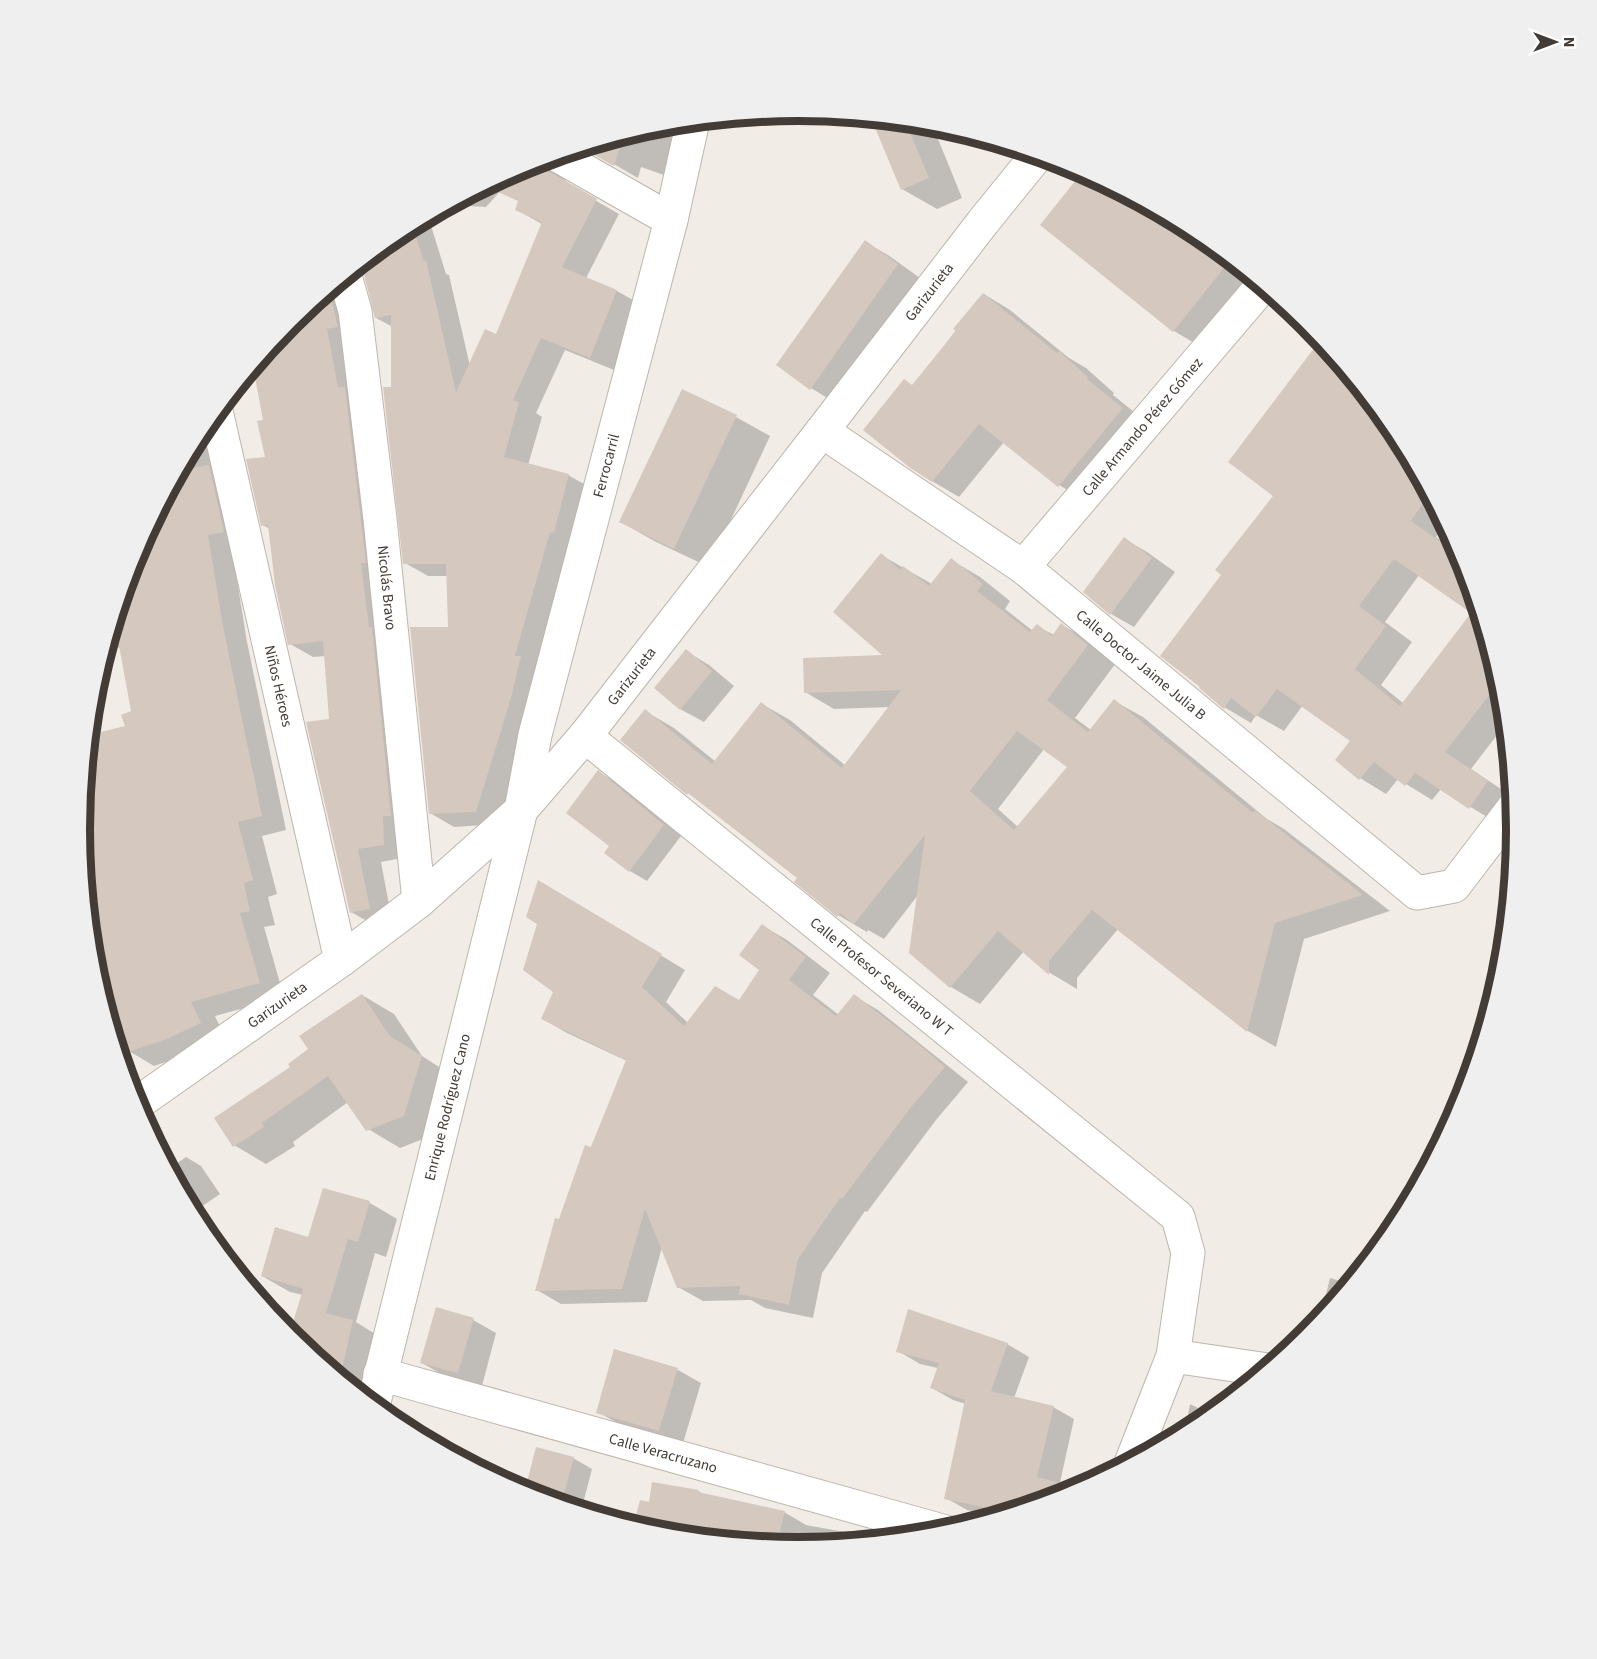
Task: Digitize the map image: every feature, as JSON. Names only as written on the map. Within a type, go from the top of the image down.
[{"type":"street","name":"Ferrocarril","points":[[520,810],[535,735],[671,220],[691,130]]},
{"type":"street","points":[[567,161],[671,220]]},
{"type":"street","name":"Garizurieta","points":[[143,1099],[340,960],[419,901],[520,810],[585,736],[1032,161]]},
{"type":"street","name":"Nicolás Bravo","points":[[347,284],[355,311],[376,485],[419,901]]},
{"type":"street","name":"Calle Armando Pérez Gómez","points":[[1023,567],[1258,291]]},
{"type":"street","name":"Niños Héroes","points":[[219,422],[340,960]]},
{"type":"street","name":"Calle Doctor Jaime Julia B","points":[[822,431],[1023,567],[1417,893],[1454,886],[1506,817]]},
{"type":"street","name":"Calle Profesor Severiano W T","points":[[585,736],[1178,1217],[1188,1253],[1173,1356]]},
{"type":"street","name":"Enrique Rodríguez Cano","points":[[375,1398],[520,810]]},
{"type":"street","points":[[1136,1452],[1173,1356],[1258,1369]]},
{"type":"street","name":"Calle Veracruzano","points":[[380,1374],[925,1526]]},
{"type":"building","points":[[874,126],[909,130],[929,178],[901,190]]},
{"type":"building","points":[[621,144],[614,166],[591,153]]},
{"type":"building","points":[[546,168],[597,199],[562,267],[617,290],[590,358],[541,338],[513,400],[519,402],[504,457],[569,474],[554,533],[550,532],[515,656],[521,656],[511,698],[476,812],[429,814],[410,627],[448,627],[446,564],[403,564],[383,387],[391,387],[391,315],[375,318],[363,271],[415,234],[424,261],[426,260],[456,392],[485,329],[496,334],[542,222],[515,210],[518,201],[494,190]]},
{"type":"building","points":[[1077,178],[1153,216],[1227,265],[1173,332],[1040,225]]},
{"type":"building","points":[[865,240],[898,264],[810,390],[776,365]]},
{"type":"building","points":[[983,293],[1057,353],[1059,351],[1088,377],[1087,379],[1123,408],[1058,487],[979,424],[932,482],[909,467],[863,430],[904,379],[912,385],[956,331],[953,329]]},
{"type":"building","points":[[331,297],[338,327],[327,329],[338,387],[345,387],[366,563],[361,563],[369,627],[372,627],[391,816],[383,816],[384,845],[358,849],[370,909],[350,913],[306,722],[329,719],[323,641],[288,645],[275,585],[268,525],[261,526],[246,459],[265,457],[257,421],[263,420],[255,375]]},
{"type":"building","points":[[1316,346],[1361,398],[1412,475],[1425,500],[1411,521],[1448,547],[1469,602],[1483,646],[1493,690],[1445,752],[1488,781],[1469,809],[1415,773],[1405,786],[1374,762],[1359,780],[1335,760],[1350,741],[1277,689],[1256,717],[1231,698],[1224,709],[1160,656],[1221,575],[1215,570],[1273,496],[1228,462]],"holes":[[[1394,559],[1471,613],[1400,706],[1355,669],[1386,626],[1359,606]]]},
{"type":"building","points":[[682,389],[737,415],[674,549],[619,522]]},
{"type":"building","points":[[209,465],[224,532],[208,535],[223,626],[262,816],[238,822],[253,880],[244,883],[250,911],[240,913],[260,983],[191,1002],[201,1023],[167,1039],[128,1052],[112,1002],[96,922],[90,830],[96,737],[97,733],[125,726],[121,715],[131,711],[118,640],[116,640],[144,558],[163,516],[189,468]]},
{"type":"building","points":[[1124,537],[1152,558],[1110,615],[1083,592]]},
{"type":"building","points":[[881,553],[900,570],[903,566],[929,586],[951,558],[983,584],[977,591],[1030,632],[1037,624],[1052,636],[1061,623],[1088,645],[1047,700],[1088,732],[1114,699],[1253,813],[1255,810],[1363,895],[1275,923],[1247,1032],[1092,910],[1049,961],[1049,975],[998,931],[950,988],[909,953],[925,835],[854,924],[840,913],[837,917],[794,882],[797,878],[688,793],[687,795],[620,740],[645,709],[712,764],[761,702],[842,768],[901,690],[804,693],[803,658],[882,655],[833,612]],"holes":[[[1017,731],[1067,767],[1014,830],[970,791]]]},
{"type":"building","points":[[686,649],[712,671],[680,710],[654,688]]},
{"type":"building","points":[[598,770],[664,825],[629,872],[604,853],[609,846],[566,813]]},
{"type":"building","points":[[538,880],[662,954],[642,987],[684,1026],[715,986],[739,1000],[759,970],[739,955],[762,924],[806,957],[789,980],[836,1016],[854,994],[945,1067],[912,1106],[842,1199],[840,1198],[798,1259],[789,1305],[739,1294],[740,1286],[677,1288],[645,1209],[622,1289],[535,1291],[555,1218],[559,1219],[585,1145],[591,1147],[626,1060],[541,1019],[553,992],[523,970],[537,924],[526,917]]},
{"type":"building","points":[[362,994],[390,1036],[422,1056],[404,1116],[366,1131],[328,1076],[262,1123],[264,1127],[233,1147],[214,1118],[290,1067],[288,1064],[308,1049],[299,1036]]},
{"type":"building","points":[[323,1188],[370,1201],[358,1242],[348,1239],[326,1313],[353,1320],[342,1371],[292,1324],[303,1289],[261,1276],[275,1227],[308,1237]]},
{"type":"building","points":[[436,1307],[474,1318],[458,1373],[420,1363]]},
{"type":"building","points":[[908,1309],[1008,1343],[991,1391],[1054,1406],[1037,1477],[1067,1485],[991,1511],[992,1509],[944,1499],[965,1400],[930,1388],[939,1363],[896,1352]]},
{"type":"building","points":[[614,1349],[678,1368],[659,1431],[596,1413]]},
{"type":"building","points":[[536,1447],[574,1457],[563,1497],[527,1484]]},
{"type":"building","points":[[652,1482],[699,1490],[698,1492],[785,1511],[778,1537],[752,1536],[706,1532],[635,1518],[640,1500],[649,1502]]}]
